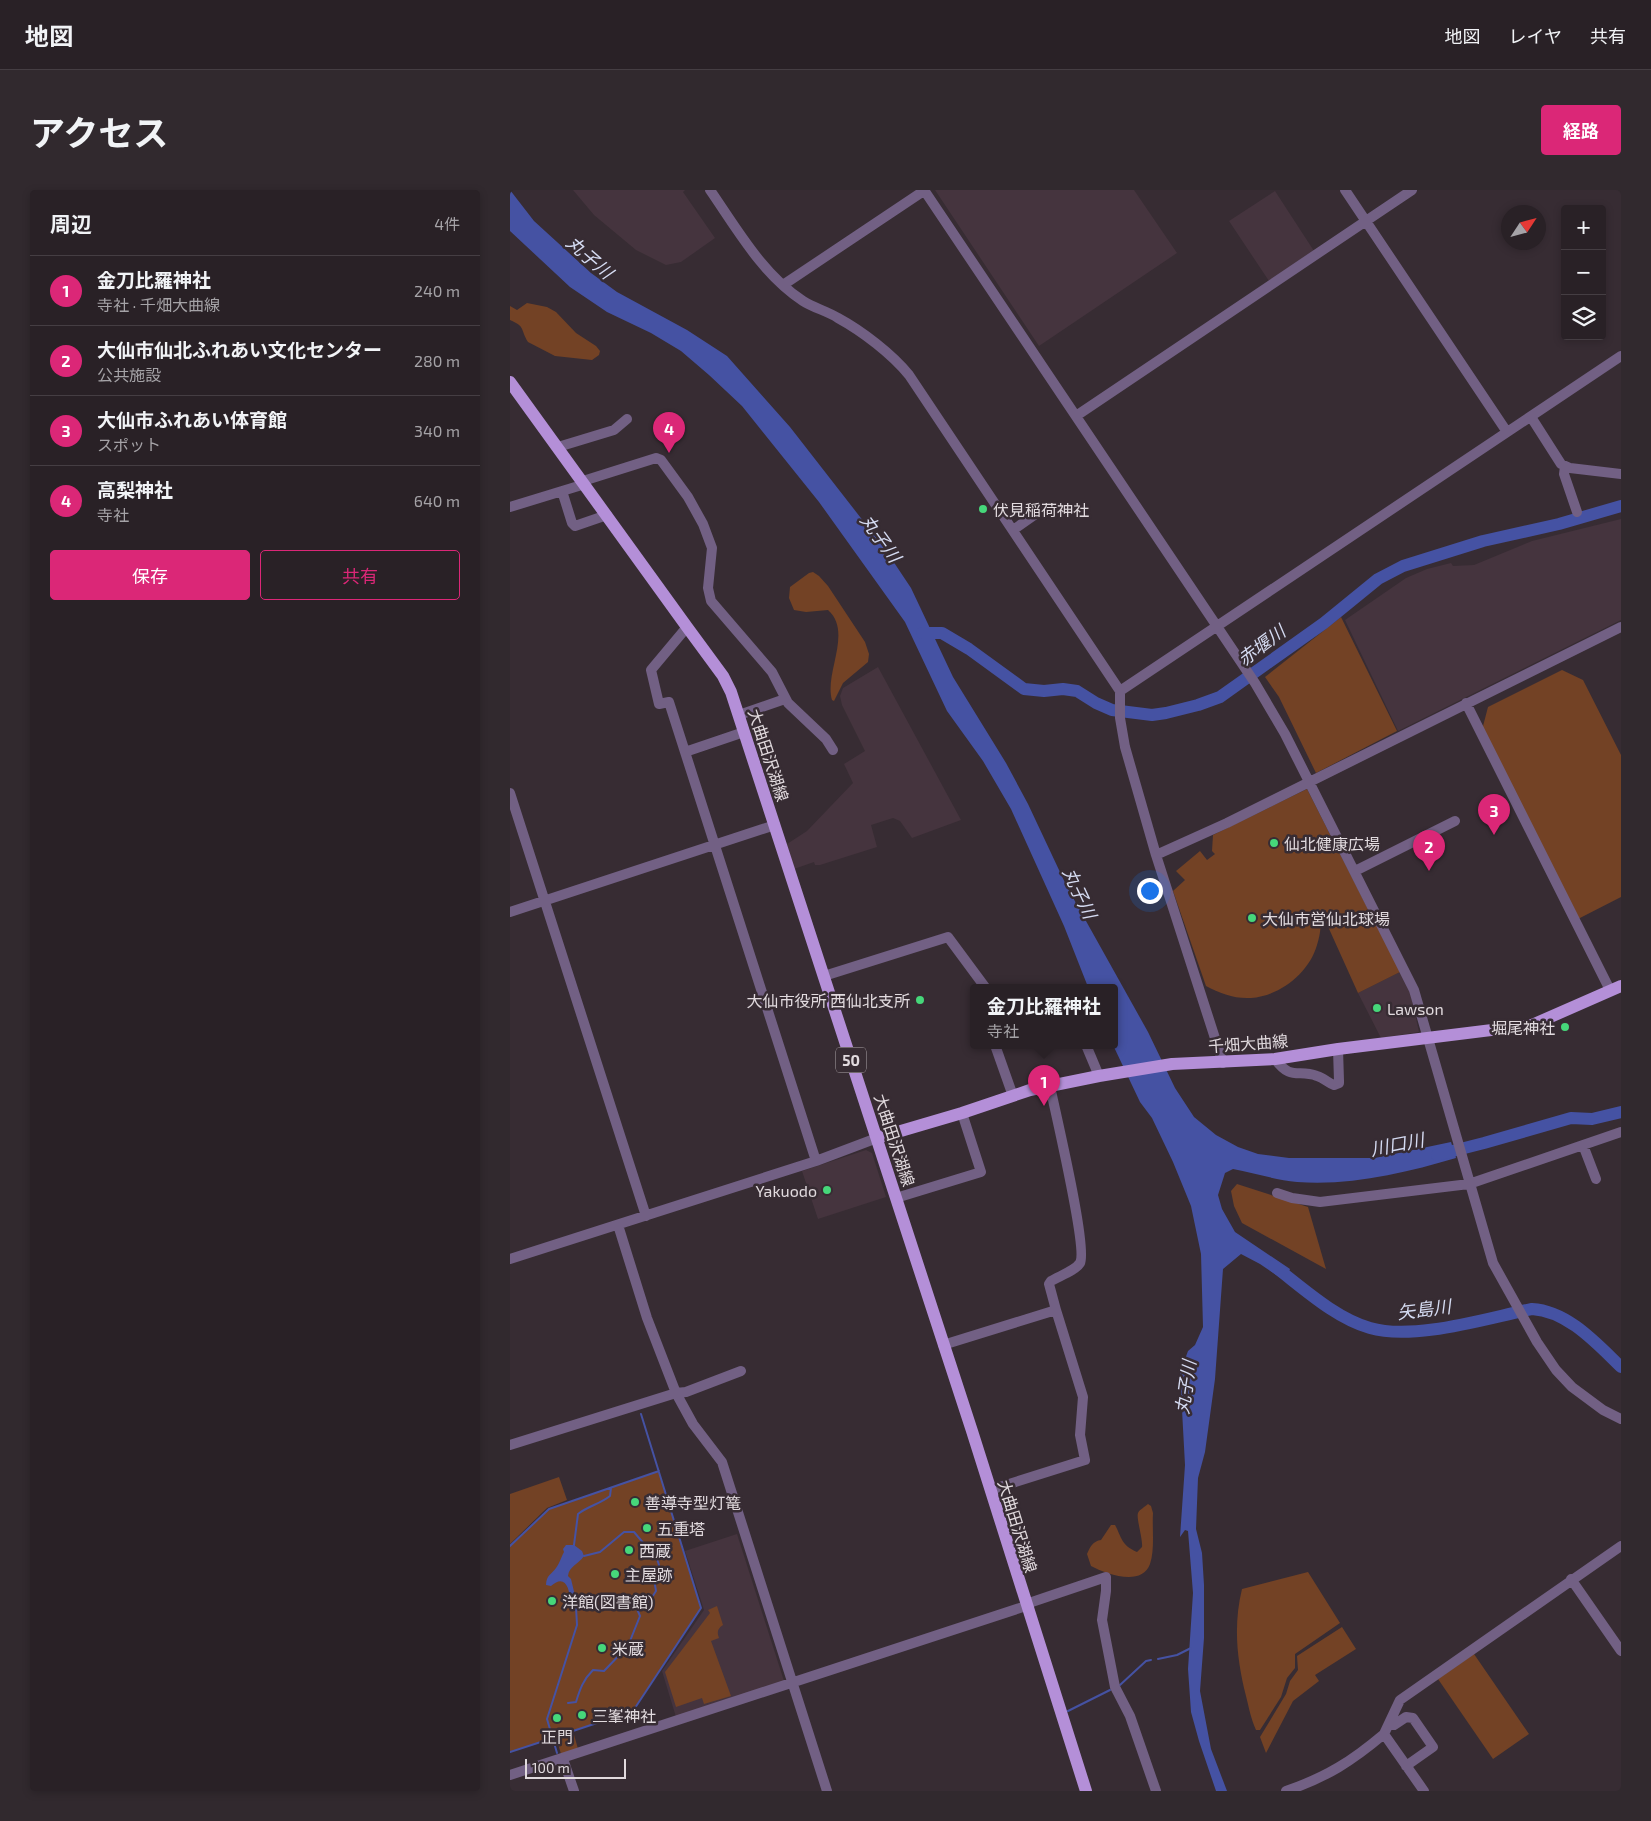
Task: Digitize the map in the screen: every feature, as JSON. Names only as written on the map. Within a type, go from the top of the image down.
[{"type":"main road","name":"大曲田沢湖線","points":[[510,382],[723,676],[731,692],[972,1430],[1026,1606],[1086,1791]]},
{"type":"main road","name":"千畑大曲線","points":[[877,1138],[962,1113],[1030,1090],[1099,1076],[1172,1064],[1275,1059],[1338,1049],[1532,1025],[1616,988]]},
{"type":"street","points":[[710,190],[759,261],[783,284],[803,301],[838,318],[895,358],[909,375],[1120,691],[1120,718],[1126,747],[1156,855],[1223,1063]]},
{"type":"street","points":[[783,284],[924,190],[1255,683],[1286,734],[1414,990],[1493,1263],[1530,1329],[1556,1370],[1572,1387],[1603,1410],[1621,1419]]},
{"type":"street","points":[[1344,190],[1507,432]]},
{"type":"street","points":[[1076,416],[1412,190]]},
{"type":"street","points":[[1120,691],[1621,356]]},
{"type":"street","points":[[1531,417],[1561,464],[1621,474]]},
{"type":"street","points":[[558,447],[614,430],[627,419]]},
{"type":"street","points":[[510,507],[656,458],[661,460],[688,497],[703,524],[712,548],[708,588],[711,601],[772,672],[785,699],[826,739],[833,750]]},
{"type":"street","points":[[1565,466],[1564,474],[1577,512]]},
{"type":"street","points":[[562,491],[572,523],[575,526],[607,515]]},
{"type":"street","points":[[1013,530],[1043,509]]},
{"type":"street","points":[[687,627],[651,670],[659,704],[670,702],[816,1161]]},
{"type":"street","points":[[1156,855],[1227,823],[1621,627]]},
{"type":"street","points":[[739,715],[785,699]]},
{"type":"street","points":[[1466,703],[1616,988]]},
{"type":"street","points":[[685,752],[744,732]]},
{"type":"street","points":[[510,793],[646,1216]]},
{"type":"street","points":[[1354,872],[1455,820]]},
{"type":"street","points":[[510,912],[775,825]]},
{"type":"street","points":[[824,976],[948,937],[983,984]]},
{"type":"street","points":[[996,1049],[1013,1096]]},
{"type":"street","points":[[1088,1049],[1099,1076]]},
{"type":"street","points":[[1275,1059],[1287,1071],[1294,1074],[1314,1074],[1334,1085],[1339,1081],[1338,1049]]},
{"type":"street","points":[[990,1490],[1085,1460],[1080,1436],[1083,1397],[1049,1284],[1076,1266],[1081,1259],[1076,1210],[1050,1086]]},
{"type":"street","points":[[896,1198],[981,1172],[962,1113]]},
{"type":"street","points":[[1277,1193],[1292,1198],[1320,1202],[1468,1180],[1621,1132]]},
{"type":"street","points":[[510,1259],[816,1161],[877,1138]]},
{"type":"street","points":[[1583,1145],[1596,1179]]},
{"type":"street","points":[[618,1225],[647,1318],[676,1393],[693,1424],[722,1462],[827,1791]]},
{"type":"street","points":[[943,1346],[1056,1310]]},
{"type":"street","points":[[510,1445],[676,1393],[686,1392],[741,1371]]},
{"type":"street","points":[[1386,1729],[1400,1700],[1621,1546]]},
{"type":"street","points":[[510,1775],[1026,1606],[1032,1602],[1106,1577],[1102,1620],[1115,1687],[1130,1716],[1156,1791]]},
{"type":"street","points":[[1572,1579],[1621,1651]]},
{"type":"street","points":[[1286,1791],[1313,1782],[1330,1773],[1365,1750],[1386,1729],[1406,1717],[1413,1718],[1433,1747],[1406,1766]]},
{"type":"street","points":[[1386,1729],[1406,1766],[1424,1791]]},
{"type":"street","points":[[563,1759],[574,1791]]},
{"type":"shaded area","points":[[573,190],[685,190],[683,192],[715,238],[681,262],[666,265],[636,250],[594,215]]},
{"type":"shaded area","points":[[935,190],[1134,190],[1177,253],[1039,346]]},
{"type":"shaded area","points":[[1275,191],[1314,251],[1269,281],[1229,221]]},
{"type":"shaded area","points":[[527,303],[547,307],[556,312],[576,333],[596,346],[600,351],[599,355],[592,360],[555,356],[528,342],[521,327],[510,320],[510,306],[517,310]]},
{"type":"shaded area","points":[[1621,519],[1621,620],[1398,731],[1345,620],[1406,578],[1427,569],[1451,563],[1453,566],[1474,565],[1532,541]]},
{"type":"shaded area","points":[[813,572],[828,586],[865,642],[869,654],[868,662],[843,683],[834,701],[832,700],[831,689],[838,641],[835,619],[828,610],[806,612],[794,610],[789,598],[790,587]]},
{"type":"shaded area","points":[[1341,617],[1397,731],[1316,773],[1279,697],[1265,677]]},
{"type":"shaded area","points":[[878,667],[961,820],[912,838],[900,821],[893,818],[871,825],[877,847],[820,865],[815,865],[814,862],[794,869],[787,844],[807,831],[853,783],[844,764],[865,751],[842,705],[840,696],[843,688]]},
{"type":"shaded area","points":[[1562,670],[1583,680],[1621,755],[1621,897],[1578,919],[1482,730],[1488,707]]},
{"type":"shaded area","points":[[1307,789],[1400,972],[1358,993],[1321,911],[1319,936],[1313,955],[1300,974],[1283,988],[1262,996],[1239,998],[1206,986],[1173,891],[1185,880],[1176,871],[1200,851],[1207,860],[1215,854],[1212,851],[1213,835]]},
{"type":"shaded area","points":[[1400,972],[1410,991],[1419,1032],[1381,1038],[1358,993]]},
{"type":"shaded area","points":[[866,1150],[872,1153],[886,1197],[818,1219],[802,1171]]},
{"type":"shaded area","points":[[1237,1184],[1308,1207],[1326,1269],[1242,1223],[1234,1206],[1231,1191]]},
{"type":"shaded area","points":[[659,1471],[701,1608],[633,1711],[573,1731],[578,1749],[561,1754],[556,1737],[510,1752],[510,1546],[549,1509]]},
{"type":"shaded area","points":[[559,1477],[567,1500],[547,1508],[510,1544],[510,1494]]},
{"type":"shaded area","points":[[1148,1504],[1151,1506],[1153,1513],[1153,1545],[1152,1558],[1146,1571],[1140,1575],[1123,1577],[1091,1566],[1087,1554],[1088,1551],[1094,1543],[1101,1540],[1111,1525],[1115,1525],[1128,1547],[1137,1552],[1142,1547],[1138,1513]]},
{"type":"shaded area","points":[[737,1534],[784,1681],[676,1717],[662,1671],[704,1610],[685,1551]]},
{"type":"shaded area","points":[[1308,1572],[1340,1623],[1295,1654],[1295,1668],[1287,1678],[1281,1697],[1260,1730],[1256,1730],[1251,1718],[1238,1656],[1237,1630],[1242,1589]]},
{"type":"shaded area","points":[[717,1606],[723,1625],[718,1631],[719,1638],[711,1641],[731,1696],[704,1704],[702,1698],[676,1707],[665,1672],[710,1613],[708,1610]]},
{"type":"shaded area","points":[[1342,1627],[1356,1649],[1315,1675],[1319,1681],[1293,1701],[1266,1753],[1260,1737],[1286,1694],[1290,1681],[1298,1670],[1297,1656]]},
{"type":"shaded area","points":[[1474,1654],[1529,1734],[1493,1759],[1438,1679]]},
{"type":"water","name":"丸子川","points":[[510,190],[534,221],[591,273],[617,292],[687,330],[727,356],[790,427],[885,549],[911,588],[953,677],[1006,763],[1028,804],[1067,887],[1148,1032],[1175,1088],[1194,1117],[1216,1135],[1238,1147],[1258,1154],[1289,1158],[1375,1158],[1451,1142],[1456,1158],[1417,1169],[1358,1180],[1317,1183],[1297,1182],[1233,1169],[1225,1173],[1218,1195],[1222,1209],[1235,1232],[1290,1269],[1285,1281],[1241,1254],[1223,1269],[1215,1379],[1205,1452],[1198,1478],[1196,1529],[1202,1553],[1204,1585],[1204,1638],[1200,1691],[1211,1749],[1227,1791],[1216,1791],[1191,1712],[1188,1669],[1193,1593],[1188,1531],[1185,1530],[1180,1537],[1185,1465],[1180,1373],[1188,1351],[1195,1345],[1203,1327],[1201,1254],[1191,1206],[1173,1162],[1152,1118],[1140,1102],[1115,1049],[1118,1049],[1118,984],[1087,984],[1064,926],[1011,809],[983,761],[947,711],[905,622],[819,502],[742,406],[681,351],[651,333],[607,312],[570,287],[510,231]]},
{"type":"water","points":[[566,1545],[574,1545],[582,1551],[584,1556],[572,1567],[568,1576],[571,1579],[577,1604],[576,1607],[570,1601],[566,1584],[560,1581],[551,1586],[546,1585],[548,1577],[559,1564]]},
{"type":"waterway","name":"赤堰川","points":[[922,633],[942,633],[969,649],[1024,689],[1077,691],[1112,710],[1152,715],[1166,713],[1220,697],[1324,623],[1378,579],[1403,566],[1483,541],[1559,524],[1621,506]]},
{"type":"waterway","name":"川口川","points":[[1437,1155],[1571,1118],[1592,1119],[1621,1112]]},
{"type":"waterway","name":"矢島川","points":[[1274,1266],[1332,1310],[1370,1328],[1408,1332],[1429,1330],[1532,1309],[1545,1311],[1570,1322],[1581,1330],[1621,1367]]},
{"type":"waterway","points":[[573,1731],[633,1711],[701,1608],[641,1414]]},
{"type":"waterway","points":[[510,1546],[549,1509],[659,1471]]},
{"type":"waterway","points":[[574,1545],[578,1514],[610,1496],[611,1488]]},
{"type":"waterway","points":[[568,1703],[576,1702],[582,1685],[593,1670],[604,1671],[628,1646],[640,1616],[637,1609],[639,1605],[649,1602],[656,1591],[654,1579],[659,1565],[657,1559],[634,1532],[624,1532],[600,1552],[584,1556]]},
{"type":"waterway","points":[[557,1753],[547,1719],[577,1625],[576,1607]]},
{"type":"waterway","points":[[1158,1659],[1177,1655],[1191,1648]]},
{"type":"waterway","points":[[1120,1685],[1146,1661],[1151,1660]]},
{"type":"waterway","points":[[1068,1711],[1110,1690]]},
{"type":"waterway","points":[[510,1752],[556,1737]]},
{"type":"place","name":"高梨神社","points":[[669,453]]},
{"type":"place","name":"伏見稲荷神社","points":[[983,509]]},
{"type":"place","name":"大仙市ふれあい体育館","points":[[1494,835]]},
{"type":"place","name":"仙北健康広場","points":[[1274,843]]},
{"type":"place","name":"大仙市仙北ふれあい文化センター","points":[[1429,871]]},
{"type":"place","name":"大仙市営仙北球場","points":[[1252,918]]},
{"type":"place","name":"大仙市役所 西仙北支所","points":[[920,1000]]},
{"type":"place","name":"Lawson","points":[[1377,1008]]},
{"type":"place","name":"堀尾神社","points":[[1565,1027]]},
{"type":"place","name":"金刀比羅神社","points":[[1044,1106]]},
{"type":"place","name":"Yakuodo","points":[[827,1190]]},
{"type":"place","name":"善導寺型灯篭","points":[[635,1502]]},
{"type":"place","name":"五重塔","points":[[647,1528]]},
{"type":"place","name":"西蔵","points":[[629,1550]]},
{"type":"place","name":"主屋跡","points":[[615,1574]]},
{"type":"place","name":"洋館(図書館)","points":[[552,1601]]},
{"type":"place","name":"米蔵","points":[[602,1648]]},
{"type":"place","name":"三峯神社","points":[[582,1715]]},
{"type":"place","name":"正門","points":[[557,1718]]}]
